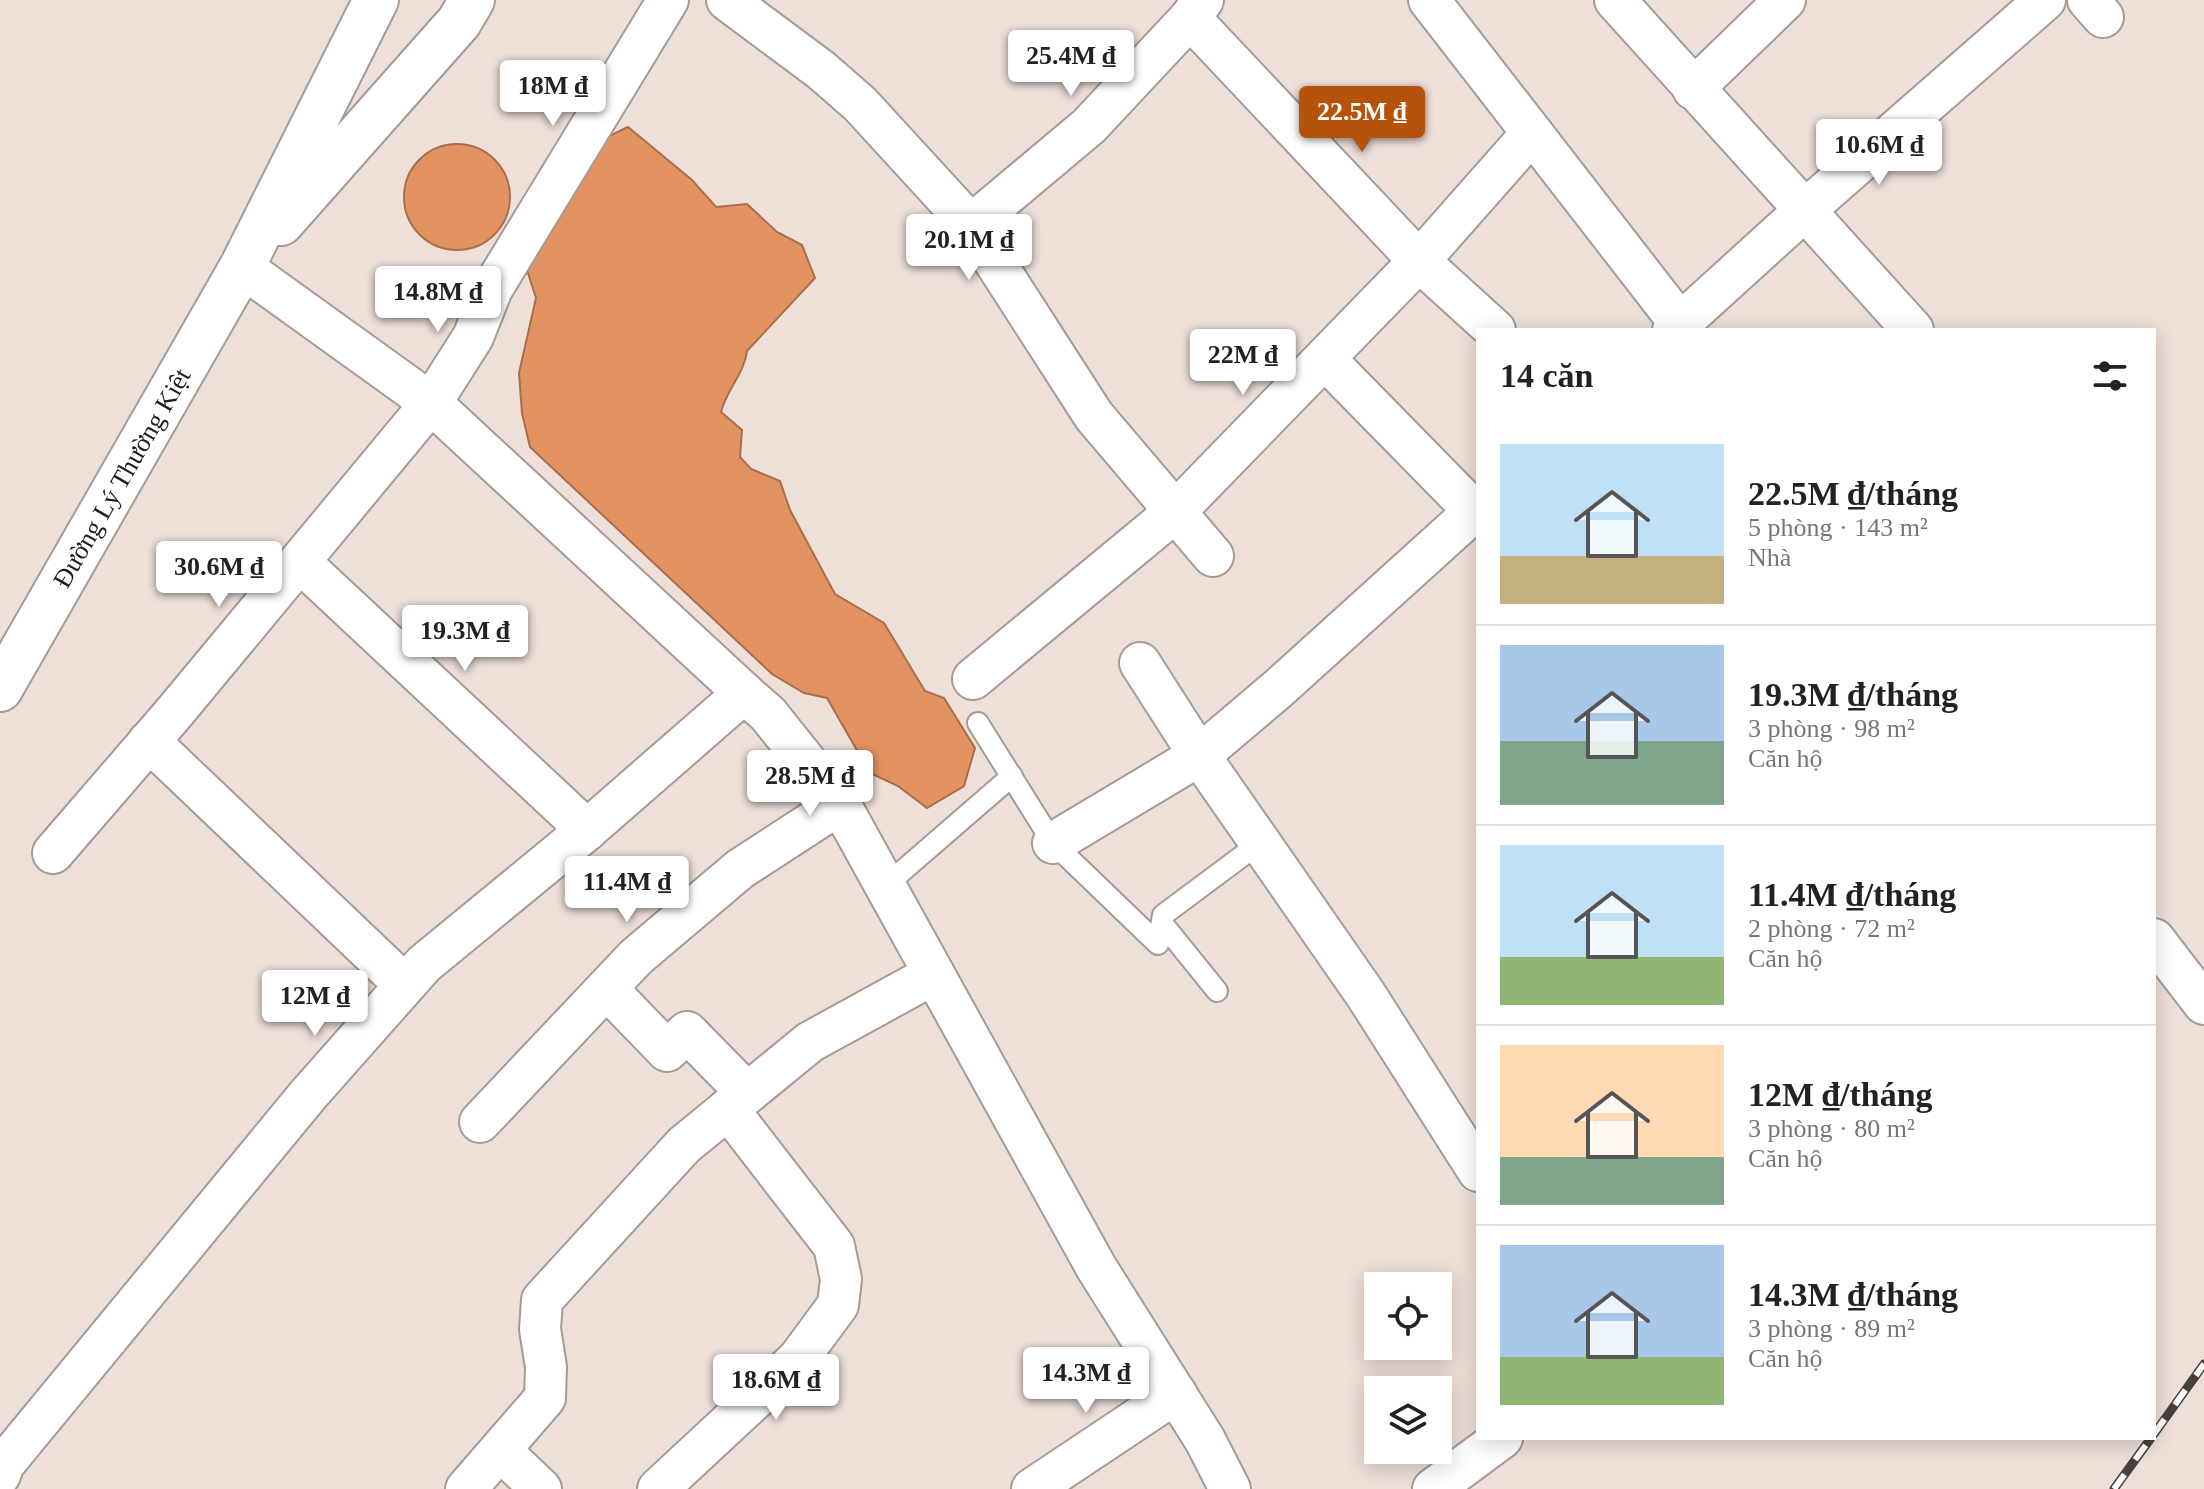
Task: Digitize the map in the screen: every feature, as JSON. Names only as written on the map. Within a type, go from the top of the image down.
[{"type":"main road","name":"Đường Lý Thường Kiệt","points":[[0,689],[12,640],[242,267],[376,0]]},
{"type":"main road","name":"Đường Lý Thường Kiệt","points":[[242,267],[459,22],[472,0]]},
{"type":"street","points":[[53,853],[431,403],[473,337],[492,289],[668,0]]},
{"type":"street","points":[[727,0],[821,70],[860,104],[971,225],[1094,416],[1213,556]]},
{"type":"street","points":[[1429,0],[1679,328],[1804,211],[2045,0]]},
{"type":"street","points":[[1615,0],[1911,328]]},
{"type":"street","points":[[1693,89],[1785,0]]},
{"type":"street","points":[[971,225],[1089,126],[1197,9],[1419,261],[1493,328]]},
{"type":"street","points":[[973,679],[1176,511],[1419,261],[1532,133]]},
{"type":"street","points":[[242,267],[431,403],[768,714],[840,804],[1096,1267],[1205,1440],[1230,1489]]},
{"type":"street","points":[[1325,359],[1476,510]]},
{"type":"street","points":[[1053,843],[1200,755],[1476,512]]},
{"type":"street","points":[[300,562],[587,830]]},
{"type":"street","points":[[1140,663],[1366,995],[1476,1168]]},
{"type":"street","points":[[0,1475],[4,1464],[278,1132],[424,964],[587,830],[744,693]]},
{"type":"street","points":[[149,741],[405,985]]},
{"type":"street","points":[[480,1122],[636,957],[740,869],[840,804]]},
{"type":"street","points":[[2156,942],[2204,1004]]},
{"type":"street","points":[[466,1489],[545,1398],[546,1367],[540,1329],[542,1300],[684,1145],[810,1042],[934,974]]},
{"type":"street","points":[[607,989],[667,1051],[687,1032],[738,1101],[834,1246],[841,1279],[838,1305],[798,1359],[658,1489]]},
{"type":"street","points":[[1032,1489],[1176,1393]]},
{"type":"street","points":[[1433,1489],[1499,1440]]},
{"type":"street","points":[[501,1451],[541,1489]]},
{"type":"lane","points":[[978,723],[1053,843],[1158,944],[1163,915],[1261,842]]},
{"type":"lane","points":[[885,886],[1012,776]]},
{"type":"lane","points":[[1162,923],[1217,991]]},
{"type":"shaded area","points":[[628,127],[692,180],[716,207],[747,204],[777,232],[802,245],[815,278],[747,351],[743,367],[721,412],[742,430],[740,457],[751,469],[780,481],[790,510],[835,594],[884,623],[925,691],[944,698],[975,748],[964,786],[927,808],[898,786],[870,773],[827,698],[804,693],[772,674],[530,447],[522,413],[519,373],[536,298],[526,267],[584,148]]},
{"type":"shaded area","points":[[457,144],[477,148],[494,160],[506,177],[510,197],[506,217],[494,234],[477,246],[457,250],[437,246],[420,234],[408,217],[404,197],[408,177],[420,160],[437,148]]},
{"type":"railway","points":[[2156,1431],[2204,1364]]},
{"type":"railway","points":[[2114,1489],[2150,1440]]}]
